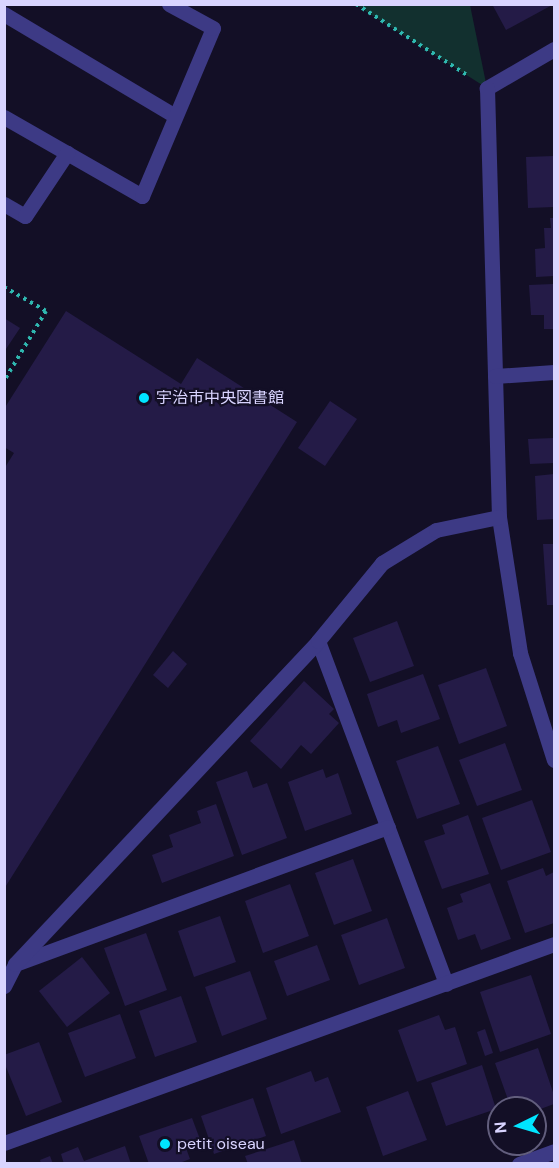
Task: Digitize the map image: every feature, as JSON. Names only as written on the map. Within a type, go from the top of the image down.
[{"type":"street","points":[[4,117],[142,196],[213,28],[169,4]]},
{"type":"street","points":[[4,14],[175,116]]},
{"type":"street","points":[[555,49],[487,88],[499,517],[520,653],[555,760]]},
{"type":"street","points":[[4,204],[25,216],[67,153]]},
{"type":"street","points":[[495,376],[555,372]]},
{"type":"street","points":[[4,986],[15,964],[318,641],[382,563],[436,530],[499,517]]},
{"type":"street","points":[[318,641],[446,984]]},
{"type":"street","points":[[15,964],[388,827]]},
{"type":"street","points":[[4,1143],[555,944]]},
{"type":"street","points":[[519,1164],[555,1151]]},
{"type":"path","points":[[356,4],[487,88]]},
{"type":"path","points":[[4,287],[46,311],[4,381]]},
{"type":"green space","points":[[356,5],[470,5],[487,88],[468,76]]},
{"type":"building","points":[[492,4],[554,4],[506,30]]},
{"type":"building","points":[[554,156],[554,207],[528,208],[526,157]]},
{"type":"building","points":[[550,218],[554,218],[554,276],[536,277],[535,249],[545,248],[544,228],[551,228]]},
{"type":"building","points":[[553,284],[554,329],[544,329],[544,315],[531,315],[529,285]]},
{"type":"building","points":[[66,311],[181,384],[197,358],[297,422],[4,889],[4,469],[14,453],[4,447],[4,409]]},
{"type":"building","points":[[4,318],[20,328],[4,352]]},
{"type":"building","points":[[330,401],[357,419],[325,466],[298,448]]},
{"type":"building","points":[[554,438],[554,463],[530,464],[528,439]]},
{"type":"building","points":[[554,474],[554,519],[537,520],[535,476]]},
{"type":"building","points":[[543,544],[554,544],[554,605],[547,605]]},
{"type":"building","points":[[397,621],[414,666],[370,682],[353,638]]},
{"type":"building","points":[[173,651],[187,664],[168,688],[153,675]]},
{"type":"building","points":[[486,668],[507,726],[459,744],[438,685]]},
{"type":"building","points":[[423,674],[440,719],[401,733],[397,720],[378,727],[367,694]]},
{"type":"building","points":[[304,681],[334,709],[329,714],[339,723],[311,754],[301,745],[281,769],[250,741]]},
{"type":"building","points":[[505,743],[522,790],[477,806],[459,760]]},
{"type":"building","points":[[438,746],[460,804],[417,819],[396,761]]},
{"type":"building","points":[[323,769],[326,778],[338,773],[352,814],[305,831],[288,782]]},
{"type":"building","points":[[247,771],[253,788],[267,783],[287,838],[242,855],[216,782]]},
{"type":"building","points":[[532,800],[551,852],[501,870],[482,818]]},
{"type":"building","points":[[216,804],[234,856],[162,883],[152,855],[173,847],[169,835],[201,823],[197,811]]},
{"type":"building","points":[[468,815],[489,874],[442,889],[424,841],[445,834],[442,825]]},
{"type":"building","points":[[353,859],[372,911],[334,925],[315,873]]},
{"type":"building","points":[[543,868],[546,876],[554,872],[554,923],[525,933],[507,881]]},
{"type":"building","points":[[490,883],[511,939],[481,950],[475,934],[458,940],[447,908],[463,902],[460,894]]},
{"type":"building","points":[[290,884],[309,936],[263,953],[245,901]]},
{"type":"building","points":[[220,916],[236,962],[194,977],[178,931]]},
{"type":"building","points":[[387,918],[405,968],[359,985],[341,935]]},
{"type":"building","points":[[146,933],[167,990],[125,1006],[104,948]]},
{"type":"building","points":[[317,945],[330,980],[287,996],[274,961]]},
{"type":"building","points":[[82,957],[110,993],[67,1027],[39,991]]},
{"type":"building","points":[[250,971],[267,1019],[222,1036],[205,987]]},
{"type":"building","points":[[531,975],[551,1034],[500,1052],[480,992]]},
{"type":"building","points":[[181,996],[197,1042],[155,1057],[139,1011]]},
{"type":"building","points":[[120,1014],[136,1058],[85,1077],[68,1033]]},
{"type":"building","points":[[439,1015],[445,1030],[455,1027],[467,1064],[417,1082],[398,1030]]},
{"type":"building","points":[[485,1029],[493,1053],[485,1056],[477,1032]]},
{"type":"building","points":[[39,1042],[62,1102],[26,1116],[4,1062],[4,1055]]},
{"type":"building","points":[[538,1048],[554,1095],[554,1104],[547,1107],[547,1096],[507,1096],[495,1063]]},
{"type":"building","points":[[482,1065],[492,1096],[487,1096],[487,1112],[446,1126],[431,1083]]},
{"type":"building","points":[[311,1071],[315,1082],[328,1077],[341,1112],[281,1134],[266,1088]]},
{"type":"building","points":[[408,1091],[427,1140],[383,1156],[366,1107]]},
{"type":"building","points":[[253,1098],[266,1136],[214,1154],[201,1116]]},
{"type":"building","points":[[192,1118],[201,1142],[186,1148],[190,1159],[177,1164],[149,1164],[139,1136]]},
{"type":"building","points":[[294,1140],[302,1164],[248,1164],[245,1156]]},
{"type":"building","points":[[125,1146],[131,1164],[64,1164],[61,1154],[78,1147],[84,1161]]},
{"type":"building","points":[[50,1156],[53,1164],[41,1164],[40,1160]]},
{"type":"place","name":"宇治市中央図書館","points":[[144,398]]},
{"type":"place","name":"petit oiseau","points":[[165,1144]]}]
